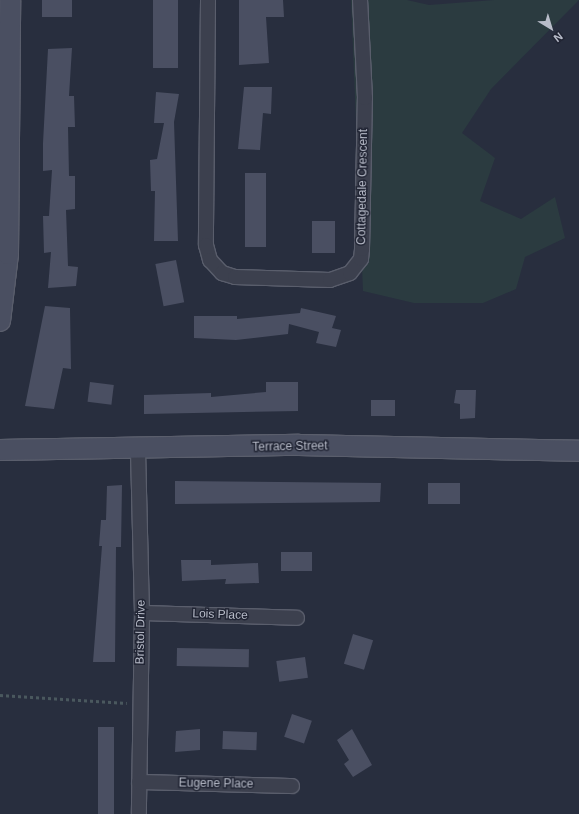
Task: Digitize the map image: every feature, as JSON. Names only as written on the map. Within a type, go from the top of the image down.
[{"type":"street","points":[[0,321],[7,277],[4,194],[10,0]]},
{"type":"street","name":"Cottagedale Crescent","points":[[208,0],[206,245],[210,260],[222,273],[235,277],[330,280],[350,273],[361,259],[365,98],[360,0]]},
{"type":"street","name":"Terrace Street","points":[[0,450],[138,450],[298,445],[579,451]]},
{"type":"street","name":"Bristol Drive","points":[[138,450],[142,613],[139,814]]},
{"type":"street","name":"Lois Place","points":[[142,613],[297,618]]},
{"type":"street","name":"Eugene Place","points":[[139,782],[292,786]]},
{"type":"path","points":[[0,695],[140,703]]},
{"type":"shaded area","points":[[351,0],[407,0],[429,5],[494,0],[579,0],[491,89],[462,133],[495,158],[480,201],[521,219],[555,197],[565,238],[525,257],[516,289],[483,303],[414,303],[363,291]]},
{"type":"building","points":[[42,0],[72,0],[72,17],[42,17]]},
{"type":"building","points":[[153,0],[178,0],[178,68],[153,68]]},
{"type":"building","points":[[239,0],[283,0],[284,17],[266,17],[269,63],[239,65]]},
{"type":"building","points":[[72,48],[69,96],[74,96],[75,127],[68,127],[69,176],[75,176],[75,209],[66,210],[68,266],[78,267],[76,286],[48,288],[51,252],[44,253],[43,216],[49,216],[52,170],[43,171],[43,143],[48,49]]},
{"type":"building","points":[[244,87],[272,87],[271,114],[263,113],[260,150],[238,149]]},
{"type":"building","points":[[156,92],[179,94],[174,122],[178,241],[154,241],[155,191],[151,191],[150,160],[157,159],[164,123],[154,123]]},
{"type":"building","points":[[245,173],[266,173],[266,247],[245,247]]},
{"type":"building","points":[[312,221],[335,221],[335,253],[312,253]]},
{"type":"building","points":[[176,260],[184,302],[164,306],[155,264]]},
{"type":"building","points":[[45,306],[70,308],[71,369],[63,368],[54,409],[25,406]]},
{"type":"building","points":[[301,308],[336,316],[332,328],[341,330],[336,347],[316,343],[319,332],[289,324],[288,334],[236,340],[194,338],[194,316],[237,316],[237,319],[300,313]]},
{"type":"building","points":[[90,382],[114,385],[111,405],[88,402]]},
{"type":"building","points":[[266,382],[298,382],[298,411],[144,414],[144,395],[211,393],[211,397],[266,392]]},
{"type":"building","points":[[456,390],[476,390],[475,418],[460,419],[460,404],[454,403]]},
{"type":"building","points":[[371,400],[395,400],[395,416],[371,416]]},
{"type":"building","points":[[175,481],[381,483],[380,502],[175,504]]},
{"type":"building","points":[[428,483],[460,483],[460,504],[428,504]]},
{"type":"building","points":[[122,485],[121,547],[116,547],[115,662],[93,662],[102,546],[99,546],[101,520],[106,520],[107,486]]},
{"type":"building","points":[[281,552],[312,552],[312,571],[281,571]]},
{"type":"building","points":[[181,560],[211,560],[211,565],[258,563],[259,583],[225,584],[226,579],[182,581]]},
{"type":"building","points":[[353,634],[373,640],[364,670],[344,664]]},
{"type":"building","points":[[177,648],[249,649],[249,667],[177,666]]},
{"type":"building","points":[[305,657],[308,678],[279,682],[276,661]]},
{"type":"building","points":[[292,714],[312,721],[304,744],[284,737]]},
{"type":"building","points":[[98,727],[114,727],[114,814],[98,814]]},
{"type":"building","points":[[200,729],[200,750],[175,752],[176,731]]},
{"type":"building","points":[[352,729],[372,765],[353,777],[344,764],[349,760],[337,740]]},
{"type":"building","points":[[223,731],[257,732],[256,750],[222,749]]}]
